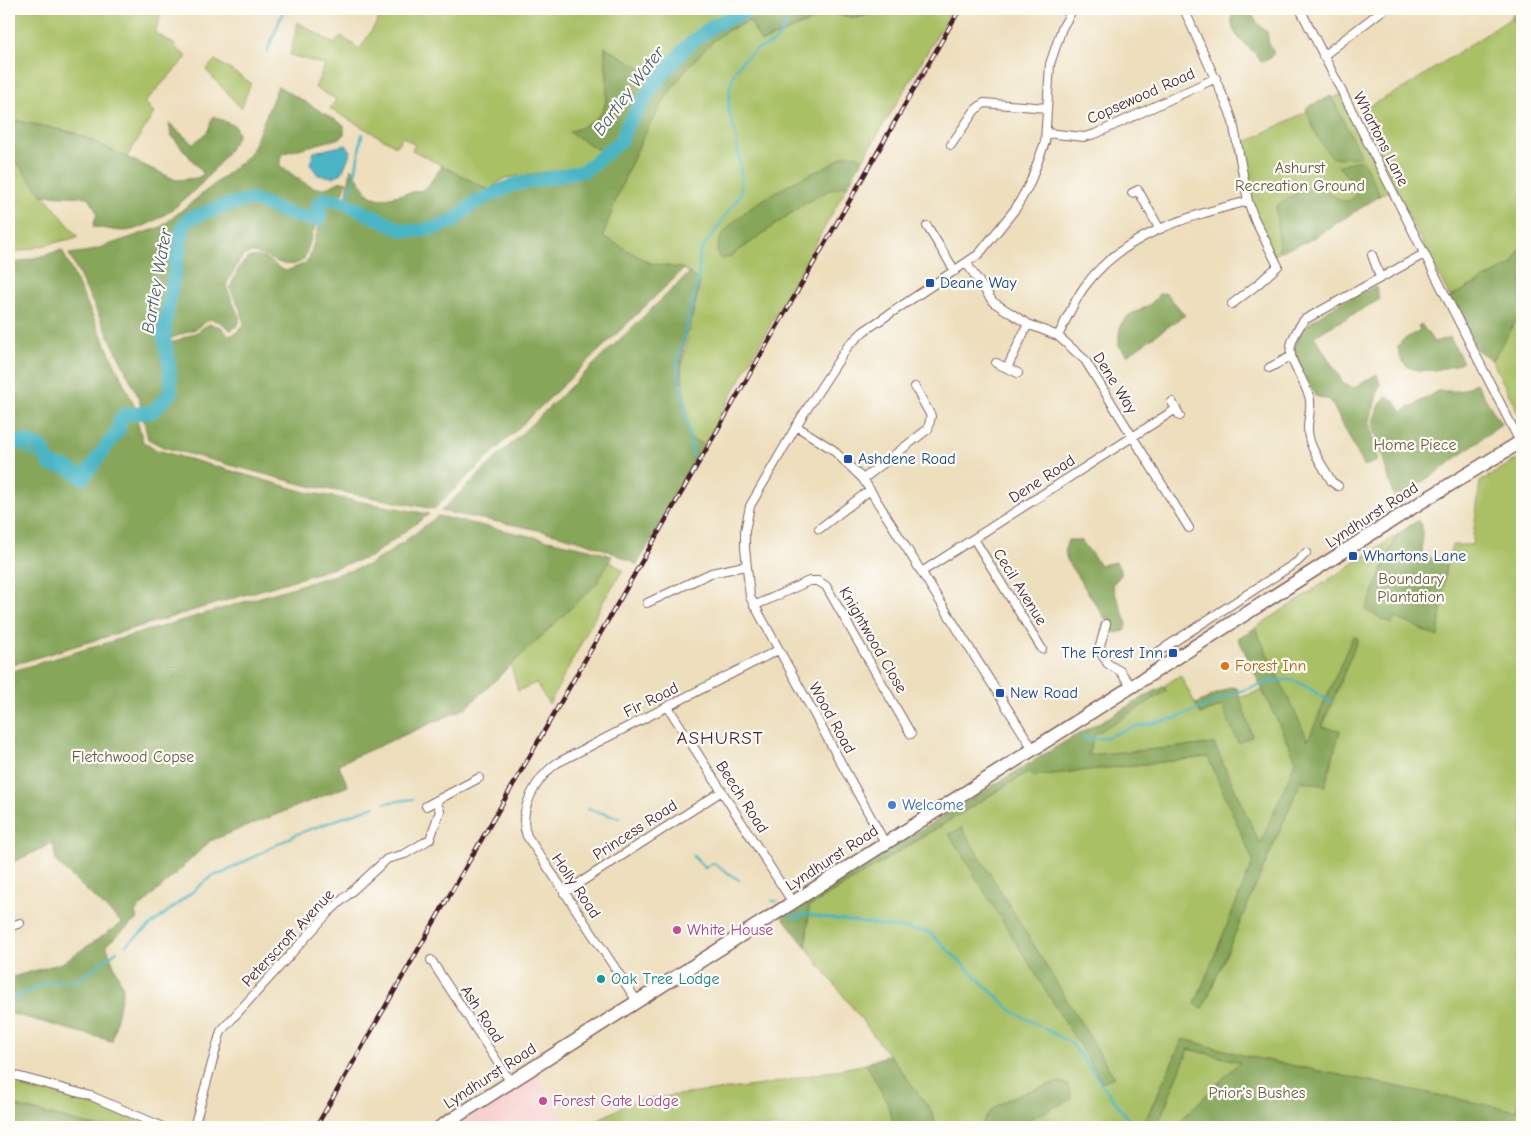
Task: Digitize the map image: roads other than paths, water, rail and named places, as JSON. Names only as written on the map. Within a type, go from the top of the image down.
[{"type":"main road","name":"Lyndhurst Road","points":[[440,1127],[1242,618],[1422,501],[1521,442]]},
{"type":"street","points":[[754,606],[750,597],[745,566],[745,531],[750,506],[796,426],[840,356],[851,342],[967,264],[992,239],[1016,208],[1030,183],[1047,133],[1048,84],[1052,58],[1062,28],[1073,9]]},
{"type":"street","points":[[1184,9],[1216,78],[1233,122],[1248,201],[1254,218],[1278,266],[1232,304]]},
{"type":"street","name":"Whartons Lane","points":[[1300,9],[1521,442]]},
{"type":"street","points":[[1323,56],[1384,9]]},
{"type":"street","name":"Copsewood Road","points":[[1047,133],[1084,137],[1095,134],[1216,78]]},
{"type":"street","points":[[951,145],[975,110],[984,103],[1047,108]]},
{"type":"street","points":[[1137,190],[1158,228]]},
{"type":"street","points":[[1058,336],[1082,291],[1099,269],[1119,253],[1158,228],[1248,201]]},
{"type":"street","points":[[927,226],[955,271]]},
{"type":"street","points":[[1338,486],[1332,482],[1310,441],[1308,431],[1310,397],[1290,358],[1290,344],[1294,332],[1304,320],[1424,254]]},
{"type":"street","points":[[1372,255],[1380,278]]},
{"type":"street","name":"Dene Way","points":[[967,264],[993,302],[1028,324],[1058,336],[1085,360],[1189,528]]},
{"type":"street","points":[[1007,368],[1028,324]]},
{"type":"street","points":[[1269,368],[1290,358]]},
{"type":"street","points":[[996,363],[1018,373]]},
{"type":"street","points":[[863,479],[928,430],[931,416],[915,387]]},
{"type":"street","name":"Dene Road","points":[[923,571],[1176,409]]},
{"type":"street","points":[[796,426],[832,449],[863,479],[923,571],[1033,749]]},
{"type":"street","points":[[819,529],[870,490]]},
{"type":"street","name":"Cecil Avenue","points":[[974,539],[1042,649]]},
{"type":"street","name":"Lyndhurst Road","points":[[1154,654],[1297,562],[1306,553]]},
{"type":"street","points":[[647,603],[711,573],[745,566]]},
{"type":"street","name":"Knightwood Close","points":[[754,606],[809,581],[818,581],[826,586],[911,734]]},
{"type":"street","points":[[1233,604],[1242,618]]},
{"type":"street","name":"Wood Road","points":[[754,606],[885,843]]},
{"type":"street","points":[[1106,624],[1100,646],[1102,655],[1108,664],[1120,672],[1132,687]]},
{"type":"street","name":"Fir Road","points":[[540,780],[557,763],[778,650]]},
{"type":"street","name":"Beech Road","points":[[668,707],[793,903]]},
{"type":"street","points":[[906,724],[913,719]]},
{"type":"street","points":[[426,806],[479,778]]},
{"type":"street","name":"Holly Road","points":[[540,780],[526,807],[524,830],[637,1001]]},
{"type":"street","name":"Princess Road","points":[[564,892],[722,791]]},
{"type":"street","name":"Peterscroft Avenue","points":[[194,1127],[221,1031],[336,905],[387,858],[405,854],[430,838],[440,811],[436,801]]},
{"type":"street","points":[[9,927],[20,922]]},
{"type":"street","name":"Ash Road","points":[[432,960],[510,1081]]},
{"type":"street","points":[[9,1074],[91,1096],[163,1127]]},
{"type":"water","points":[[346,145],[351,151],[342,173],[333,177],[318,175],[310,164],[314,152]]},
{"type":"waterway","points":[[267,52],[284,9]]},
{"type":"waterway","name":"Bartley Water","points":[[9,439],[28,442],[42,448],[50,465],[66,467],[83,478],[119,429],[119,421],[123,415],[152,412],[171,393],[169,363],[164,339],[165,324],[183,227],[188,219],[226,205],[251,199],[292,215],[319,220],[318,204],[326,198],[345,203],[401,230],[418,231],[438,227],[453,221],[474,203],[513,185],[584,171],[621,141],[626,127],[652,87],[687,46],[714,25],[746,11],[757,9]]},
{"type":"waterway","points":[[693,456],[677,363],[698,281],[700,252],[741,194],[741,173],[736,136],[728,108],[730,88],[734,73],[742,61],[757,49],[773,43],[781,34],[791,9]]},
{"type":"waterway","points":[[345,203],[354,181],[362,134]]},
{"type":"waterway","points":[[9,453],[22,449],[33,456],[46,457]]},
{"type":"waterway","points":[[1083,737],[1090,739],[1102,738],[1131,728],[1173,719],[1250,688],[1278,681],[1295,681],[1331,702]]},
{"type":"waterway","points":[[385,803],[413,799]]},
{"type":"waterway","points":[[126,945],[212,876],[223,873],[297,834],[375,806]]},
{"type":"waterway","points":[[588,809],[620,818]]},
{"type":"waterway","points":[[693,856],[705,868],[713,863],[739,880]]},
{"type":"waterway","points":[[772,901],[777,901]]},
{"type":"waterway","points":[[792,915],[796,918],[806,914],[929,932],[1012,1011],[1071,1043],[1134,1127]]},
{"type":"waterway","points":[[9,1000],[48,982],[78,980],[117,951]]},
{"type":"railway","points":[[316,1127],[960,9]]},
{"type":"place","name":"Deane Way","points":[[930,283]]},
{"type":"place","name":"Ashdene Road","points":[[848,459]]},
{"type":"place","name":"Whartons Lane","points":[[1353,556]]},
{"type":"place","name":"The Forest Inn","points":[[1173,653]]},
{"type":"place","name":"Forest Inn","points":[[1225,666]]},
{"type":"place","name":"New Road","points":[[1000,693]]},
{"type":"place","name":"Welcome","points":[[892,805]]},
{"type":"place","name":"White House","points":[[677,930]]},
{"type":"place","name":"Oak Tree Lodge","points":[[601,979]]},
{"type":"place","name":"Forest Gate Lodge","points":[[543,1101]]},
{"type":"district","name":"ASHURST","points":[[720,738]]},
{"type":"park label","name":"Ashurst Recreation Ground","points":[[1300,177]]},
{"type":"park label","name":"Home Piece","points":[[1415,445]]},
{"type":"park label","name":"Boundary Plantation","points":[[1411,588]]},
{"type":"park label","name":"Fletchwood Copse","points":[[133,757]]},
{"type":"park label","name":"Prior's Bushes","points":[[1257,1093]]}]
